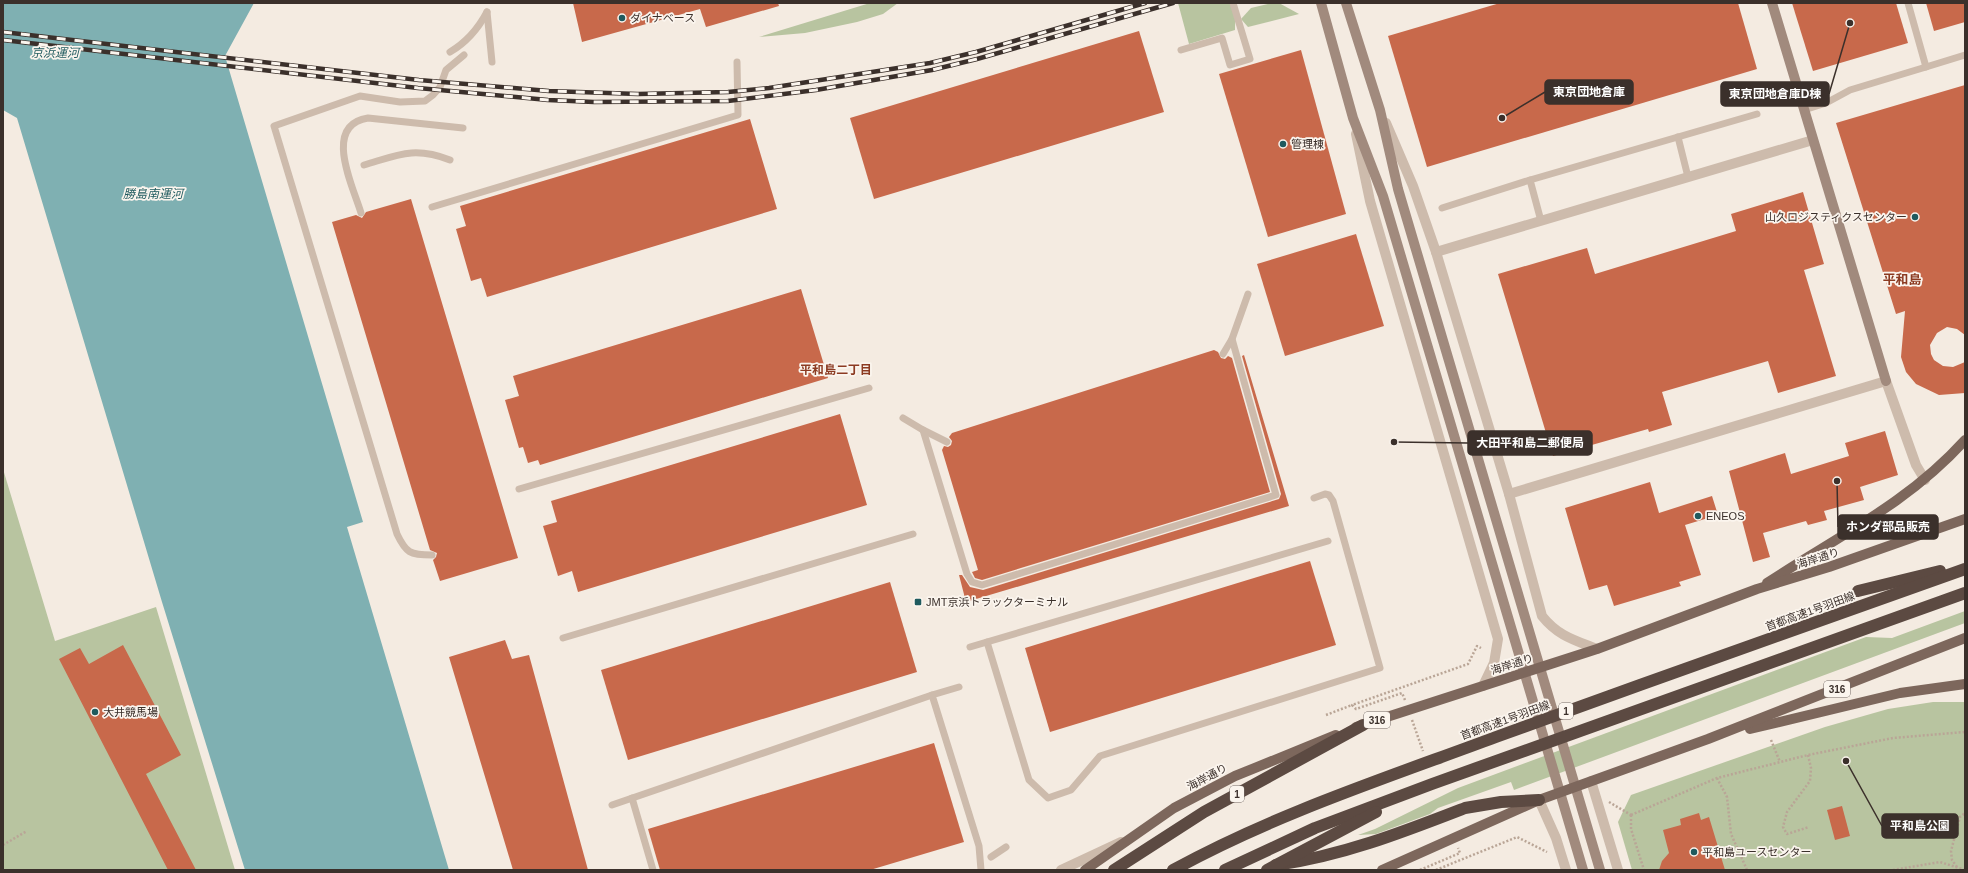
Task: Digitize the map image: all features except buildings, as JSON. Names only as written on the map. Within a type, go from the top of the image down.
[{"type":"highway","points":[[1858,591],[1965,564]]},
{"type":"highway","name":"首都高速1号羽田線","points":[[1173,870],[1207,852],[1306,808],[1583,705],[1965,569]]},
{"type":"highway","name":"1","points":[[1225,870],[1315,828],[1432,784],[1965,593]]},
{"type":"highway","name":"1","points":[[1114,870],[1204,812],[1363,725]]},
{"type":"highway","points":[[1272,868],[1301,850],[1432,784]]},
{"type":"highway","points":[[1272,868],[1309,861],[1353,849],[1465,808],[1482,804],[1539,800]]},
{"type":"main road","points":[[1757,589],[1818,549],[1873,518],[1925,480],[1965,440]]},
{"type":"main road","name":"海岸通り","points":[[1085,870],[1174,808],[1235,776],[1297,750],[1363,725],[1597,648],[1757,589],[1829,567],[1965,520]]},
{"type":"main road","name":"316","points":[[1382,870],[1539,800],[1708,739],[1965,638]]},
{"type":"main road","points":[[1708,739],[1886,696],[1927,688],[1965,684]]},
{"type":"street","points":[[1321,3],[1353,118],[1370,201],[1498,639],[1494,663],[1483,686]]},
{"type":"street","points":[[1346,3],[1380,110],[1398,189],[1600,870]]},
{"type":"street","points":[[1772,3],[1886,380],[1916,465],[1925,480]]},
{"type":"street","points":[[1380,110],[1413,186],[1436,252],[1509,494],[1542,616],[1550,627],[1562,635],[1597,648]]},
{"type":"street","points":[[1353,118],[1382,196],[1583,870]]},
{"type":"street","points":[[1436,252],[1813,140]]},
{"type":"street","points":[[1509,494],[1886,380]]},
{"type":"street","points":[[1591,781],[1618,870]]},
{"type":"street","points":[[1539,800],[1556,838],[1566,870]]},
{"type":"street","points":[[1061,870],[1133,836]]},
{"type":"lane","points":[[1181,50],[1222,38],[1230,65],[1250,59],[1234,3]]},
{"type":"lane","points":[[1908,3],[1926,67]]},
{"type":"lane","points":[[450,52],[469,38],[481,24],[487,12],[492,62]]},
{"type":"lane","points":[[432,555],[416,555],[404,548],[397,534],[274,126],[360,96],[400,102],[425,101],[440,87],[446,70],[464,55]]},
{"type":"lane","points":[[1804,110],[1826,103],[1850,90],[1965,55]]},
{"type":"lane","points":[[432,207],[738,115],[737,62]]},
{"type":"lane","points":[[1442,208],[1530,180],[1757,114]]},
{"type":"lane","points":[[361,214],[342,153],[343,138],[352,124],[361,119],[368,118],[463,128]]},
{"type":"lane","points":[[1678,137],[1688,177]]},
{"type":"lane","points":[[364,165],[408,152],[434,154],[450,160]]},
{"type":"lane","points":[[1530,180],[1541,221]]},
{"type":"lane","points":[[1223,354],[1232,339],[1248,294]]},
{"type":"lane","points":[[923,430],[967,574],[972,582],[982,585],[1276,495],[1232,339]]},
{"type":"lane","points":[[519,489],[869,388]]},
{"type":"lane","points":[[903,418],[947,442]]},
{"type":"lane","points":[[987,642],[1029,780],[1048,798],[1071,790],[1100,756],[1380,668],[1333,501],[1329,495],[1325,494],[1314,498]]},
{"type":"lane","points":[[563,638],[913,534]]},
{"type":"lane","points":[[970,647],[1328,541]]},
{"type":"lane","points":[[612,805],[959,687]]},
{"type":"lane","points":[[932,695],[979,846],[981,870]]},
{"type":"lane","points":[[632,798],[653,870]]},
{"type":"lane","points":[[990,857],[1006,847]]},
{"type":"path","points":[[1327,714],[1468,664],[1477,646],[1481,648]]},
{"type":"path","points":[[1352,705],[1356,710],[1402,693],[1407,708]]},
{"type":"path","points":[[1410,715],[1426,758]]},
{"type":"path","points":[[1631,815],[1717,778],[1808,755],[1893,738],[1965,732]]},
{"type":"path","points":[[1771,740],[1780,762]]},
{"type":"path","points":[[1808,755],[1811,768],[1810,781],[1787,812],[1783,827],[1787,834],[1809,827]]},
{"type":"path","points":[[1717,778],[1727,798],[1731,834],[1747,870]]},
{"type":"path","points":[[1618,806],[1631,815]]},
{"type":"path","points":[[1957,867],[1952,860],[1951,851],[1960,817],[1965,813]]},
{"type":"path","points":[[1631,815],[1631,829],[1644,870]]},
{"type":"path","points":[[3,844],[27,831]]},
{"type":"path","points":[[1436,870],[1517,836],[1544,850]]},
{"type":"path","points":[[1420,870],[1460,853],[1458,846]]},
{"type":"path","points":[[1893,870],[1940,862],[1964,870]]},
{"type":"green space","points":[[870,3],[898,3],[883,14],[857,22],[805,33],[759,37]]},
{"type":"green space","points":[[1178,3],[1229,3],[1234,12],[1235,30],[1189,44]]},
{"type":"green space","points":[[1272,3],[1279,3],[1299,14],[1248,27],[1241,19],[1251,8]]},
{"type":"green space","name":"大井競馬場","points":[[3,469],[55,641],[156,607],[235,870],[3,870]]},
{"type":"green space","points":[[1965,611],[1965,623],[1514,790],[1511,782],[1438,808],[1430,814],[1376,834],[1358,835],[1375,829],[1458,788],[1866,637],[1892,638]]},
{"type":"green space","points":[[1933,702],[1965,702],[1965,870],[1632,870],[1618,822],[1631,795],[1825,727],[1888,709]]},
{"type":"water","name":"勝島南運河","points":[[3,3],[254,3],[225,56],[363,522],[347,527],[449,870],[245,870],[162,602],[17,118],[3,110]]},
{"type":"railway","points":[[3,32],[419,80],[549,91],[638,94],[728,92],[769,88],[930,63],[976,52],[1145,3]]},
{"type":"railway","points":[[3,40],[418,88],[548,100],[594,102],[728,101],[816,90],[932,70],[977,59],[1173,3]]},
{"type":"place","name":"ダイナベース","points":[[622,18]]},
{"type":"place","name":"東京団地倉庫D棟","points":[[1850,23]]},
{"type":"place","name":"東京団地倉庫","points":[[1502,118]]},
{"type":"place","name":"管理棟","points":[[1283,144]]},
{"type":"place","name":"山久ロジスティクスセンター","points":[[1915,217]]},
{"type":"place","name":"大田平和島二郵便局","points":[[1394,442]]},
{"type":"place","name":"ホンダ部品販売","points":[[1837,481]]},
{"type":"place","name":"ENEOS","points":[[1698,516]]},
{"type":"place","name":"JMT京浜トラックターミナル","points":[[918,602]]},
{"type":"place","name":"大井競馬場","points":[[95,712]]},
{"type":"place","name":"平和島公園","points":[[1846,761]]},
{"type":"place","name":"平和島ユースセンター","points":[[1694,852]]},
{"type":"district","name":"平和島","points":[[1902,279]]},
{"type":"district","name":"平和島二丁目","points":[[836,370]]},
{"type":"water label","name":"京浜運河","points":[[55,53]]}]
